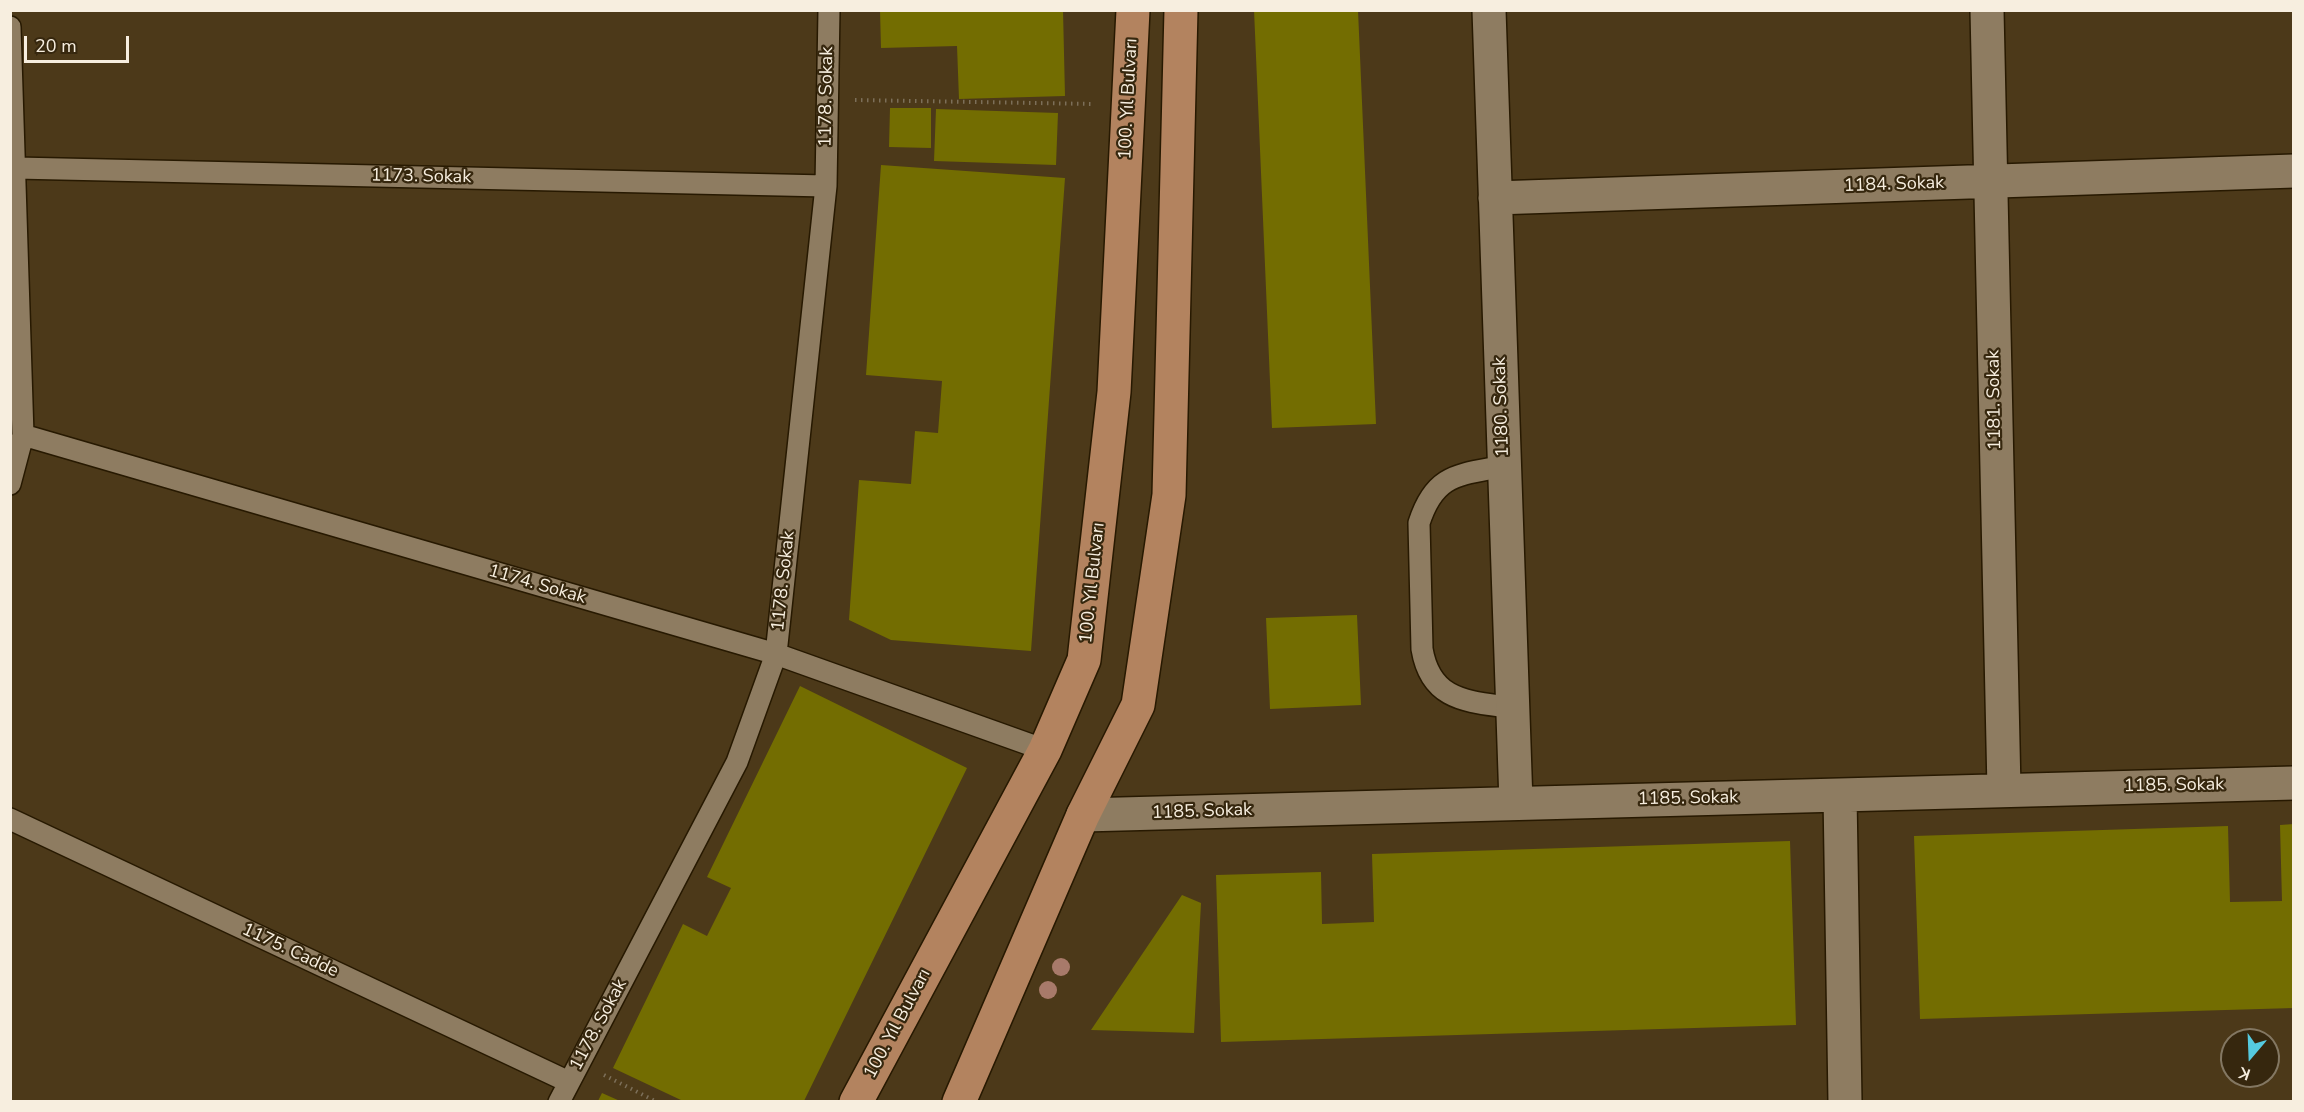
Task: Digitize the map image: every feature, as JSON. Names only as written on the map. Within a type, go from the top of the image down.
[{"type":"main road","name":"100. Yıl Bulvarı","points":[[856,1101],[1045,750],[1084,660],[1114,392],[1133,10]]},
{"type":"main road","points":[[959,1101],[1083,815],[1138,705],[1169,495],[1180,10]]},
{"type":"street","name":"1180. Sokak","points":[[1489,10],[1516,803]]},
{"type":"street","name":"1181. Sokak","points":[[1987,10],[2004,790]]},
{"type":"street","name":"1184. Sokak","points":[[1496,198],[2294,171]]},
{"type":"street","name":"1185. Sokak","points":[[1083,815],[2294,783]]},
{"type":"street","points":[[1840,795],[1845,1101]]},
{"type":"lane","name":"1178. Sokak","points":[[559,1101],[737,762],[776,654],[826,186],[829,10]]},
{"type":"lane","points":[[10,27],[23,435],[10,484]]},
{"type":"lane","name":"1173. Sokak","points":[[16,168],[826,186]]},
{"type":"lane","name":"1174. Sokak","points":[[23,435],[776,654],[1045,750]]},
{"type":"lane","points":[[1504,466],[1451,477],[1431,496],[1423,509],[1419,523],[1422,649],[1424,661],[1435,682],[1451,696],[1462,700],[1513,708]]},
{"type":"lane","name":"1175. Cadde","points":[[10,819],[569,1082]]},
{"type":"path","points":[[828,99],[1128,105]]},
{"type":"path","points":[[580,1063],[657,1101]]},
{"type":"shaded area","points":[[10,11],[2293,11],[2293,1101],[11,1101]]},
{"type":"building","points":[[880,10],[1063,10],[1065,96],[959,99],[957,46],[881,48]]},
{"type":"building","points":[[1254,10],[1358,10],[1376,424],[1272,428]]},
{"type":"building","points":[[890,108],[931,108],[931,148],[889,147]]},
{"type":"building","points":[[936,109],[1058,113],[1056,165],[934,161]]},
{"type":"building","points":[[881,165],[1065,178],[1031,651],[891,640],[849,620],[859,480],[911,484],[915,431],[938,433],[942,381],[866,375]]},
{"type":"building","points":[[1357,615],[1361,705],[1270,709],[1266,618]]},
{"type":"building","points":[[800,686],[967,768],[804,1101],[683,1101],[613,1068],[683,924],[707,936],[731,888],[707,877]]},
{"type":"building","points":[[2294,824],[2294,1008],[1920,1019],[1914,836],[2228,826],[2230,902],[2282,901],[2280,825]]},
{"type":"building","points":[[1790,841],[1796,1025],[1221,1042],[1216,875],[1321,872],[1322,924],[1374,922],[1372,854]]},
{"type":"building","points":[[1182,895],[1201,903],[1194,1033],[1091,1030]]},
{"type":"building","points":[[602,1093],[620,1101],[598,1101]]}]
